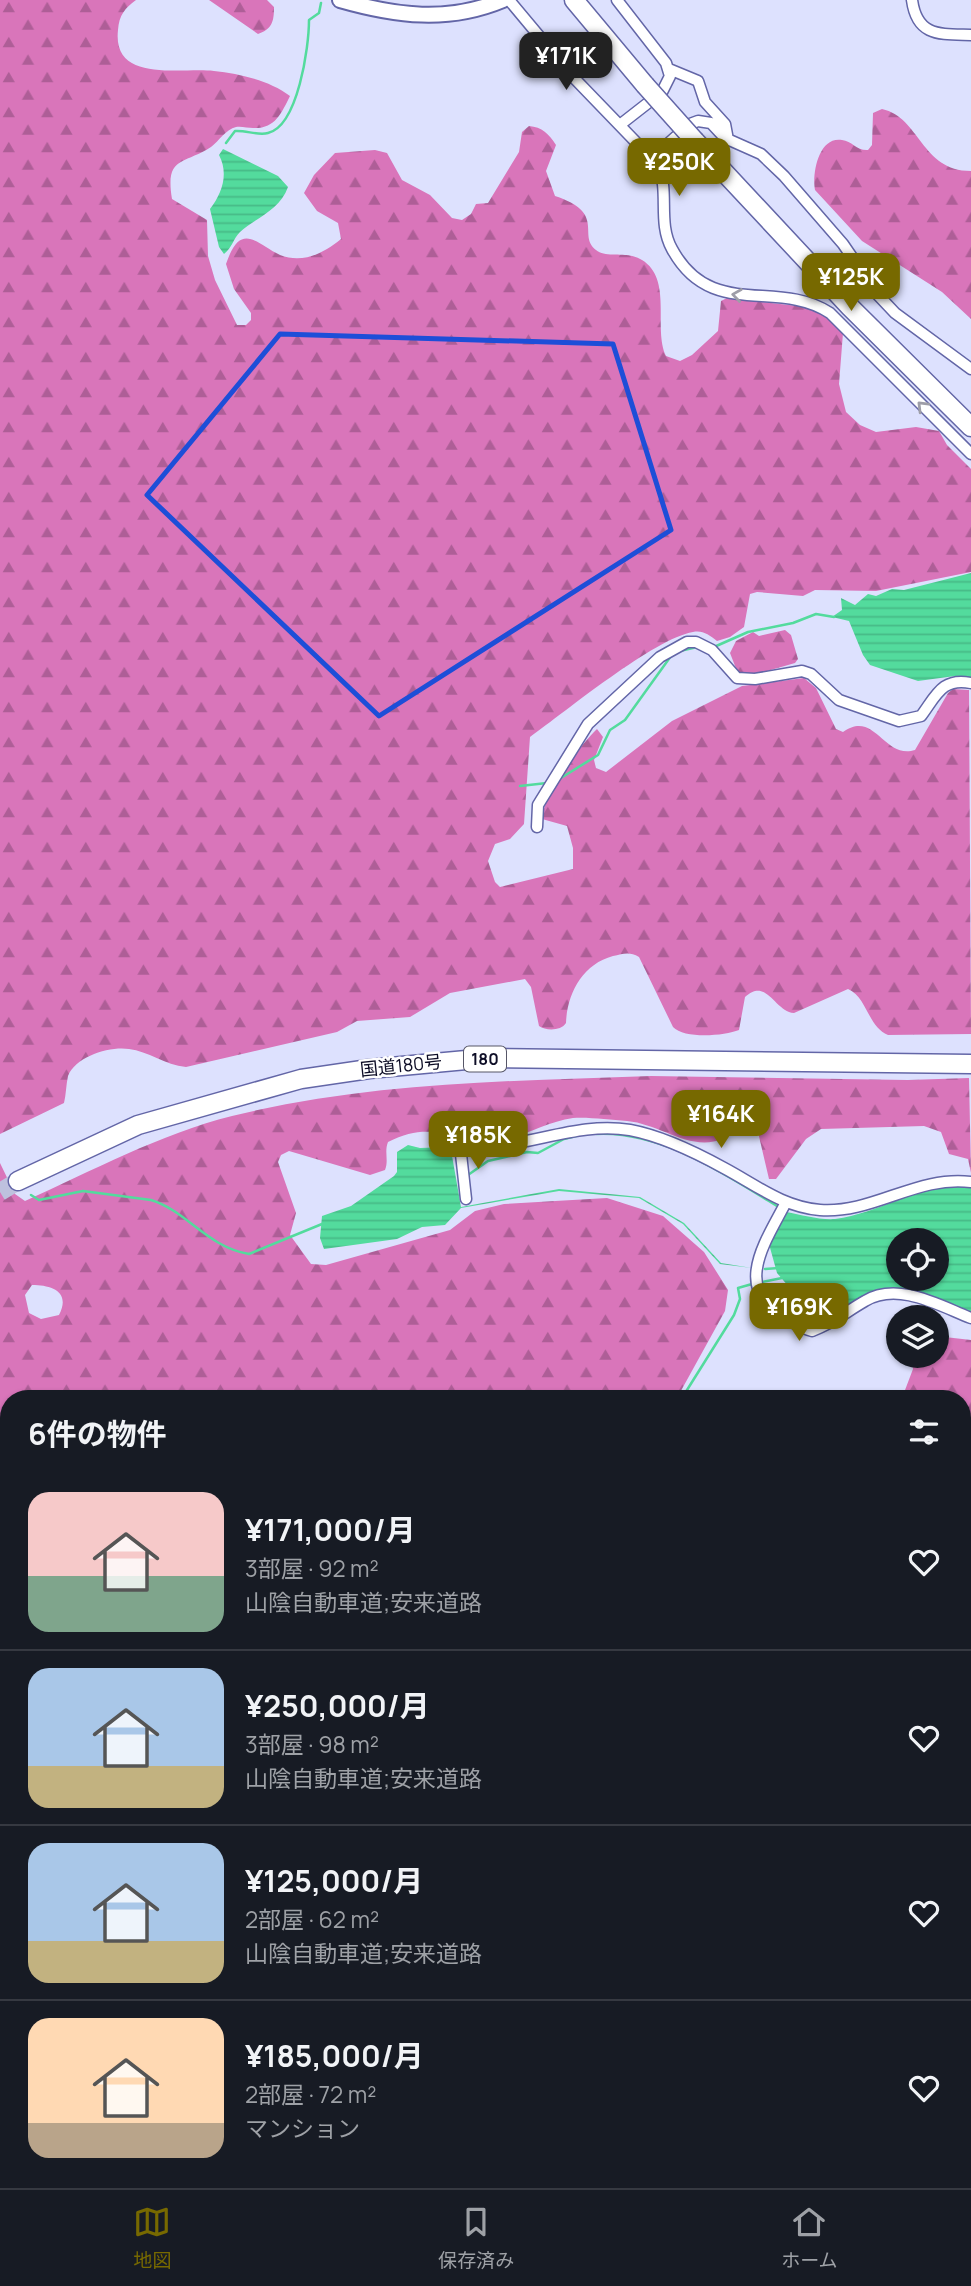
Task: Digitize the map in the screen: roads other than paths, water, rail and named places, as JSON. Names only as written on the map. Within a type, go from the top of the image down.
[{"type":"highway","points":[[574,0],[645,85],[805,260],[971,424]]},
{"type":"highway","name":"国道180号","points":[[18,1181],[138,1125],[209,1103],[301,1079],[395,1066],[488,1058],[971,1064]]},
{"type":"main road","points":[[340,0],[382,12],[416,16],[503,0]]},
{"type":"street","points":[[509,0],[575,79],[652,158],[664,182],[665,229],[676,257],[711,288],[728,295],[796,298],[823,308],[971,454]]},
{"type":"street","points":[[618,0],[669,69],[698,81],[706,104],[725,124],[728,140]]},
{"type":"street","points":[[912,0],[914,16],[924,28],[940,33],[971,36]]},
{"type":"street","points":[[621,124],[666,88],[669,69]]},
{"type":"street","points":[[652,158],[690,124],[698,121],[711,123],[728,140],[751,148],[771,162],[843,244],[878,295],[895,313],[971,369]]},
{"type":"street","points":[[537,827],[538,805],[588,724],[660,657],[687,642],[706,645],[737,678],[755,679],[802,671],[811,674],[839,701],[900,721],[921,716],[939,690],[947,684],[971,683]]},
{"type":"street","points":[[466,1199],[460,1145],[505,1145],[582,1129],[609,1128],[663,1140],[722,1167],[785,1204],[840,1210],[874,1202],[909,1188],[971,1182]]},
{"type":"street","points":[[785,1204],[758,1258],[756,1275],[762,1298],[777,1313],[812,1331],[839,1321],[874,1297],[911,1295],[971,1318]]},
{"type":"waterway","points":[[226,143],[235,131],[268,133],[278,127],[287,116],[300,84],[309,20],[319,13],[321,3]]},
{"type":"waterway","points":[[714,647],[748,632],[793,623],[816,614],[834,617]]},
{"type":"waterway","points":[[680,651],[697,647]]},
{"type":"waterway","points":[[556,781],[598,755],[610,730],[625,720],[671,656]]},
{"type":"waterway","points":[[520,786],[547,783]]},
{"type":"waterway","points":[[597,1134],[621,1135],[669,1147],[716,1169],[780,1208]]},
{"type":"waterway","points":[[468,1175],[488,1161],[527,1152],[538,1153],[564,1139],[580,1135]]},
{"type":"waterway","points":[[31,1195],[39,1200],[83,1191],[151,1200],[176,1212],[221,1244],[249,1254],[322,1224]]},
{"type":"waterway","points":[[765,1269],[779,1268]]},
{"type":"waterway","points":[[762,1282],[782,1278]]},
{"type":"waterway","points":[[687,1390],[734,1315],[740,1299],[738,1288],[752,1284]]},
{"type":"tunnel","points":[[0,1192],[18,1181]]}]
